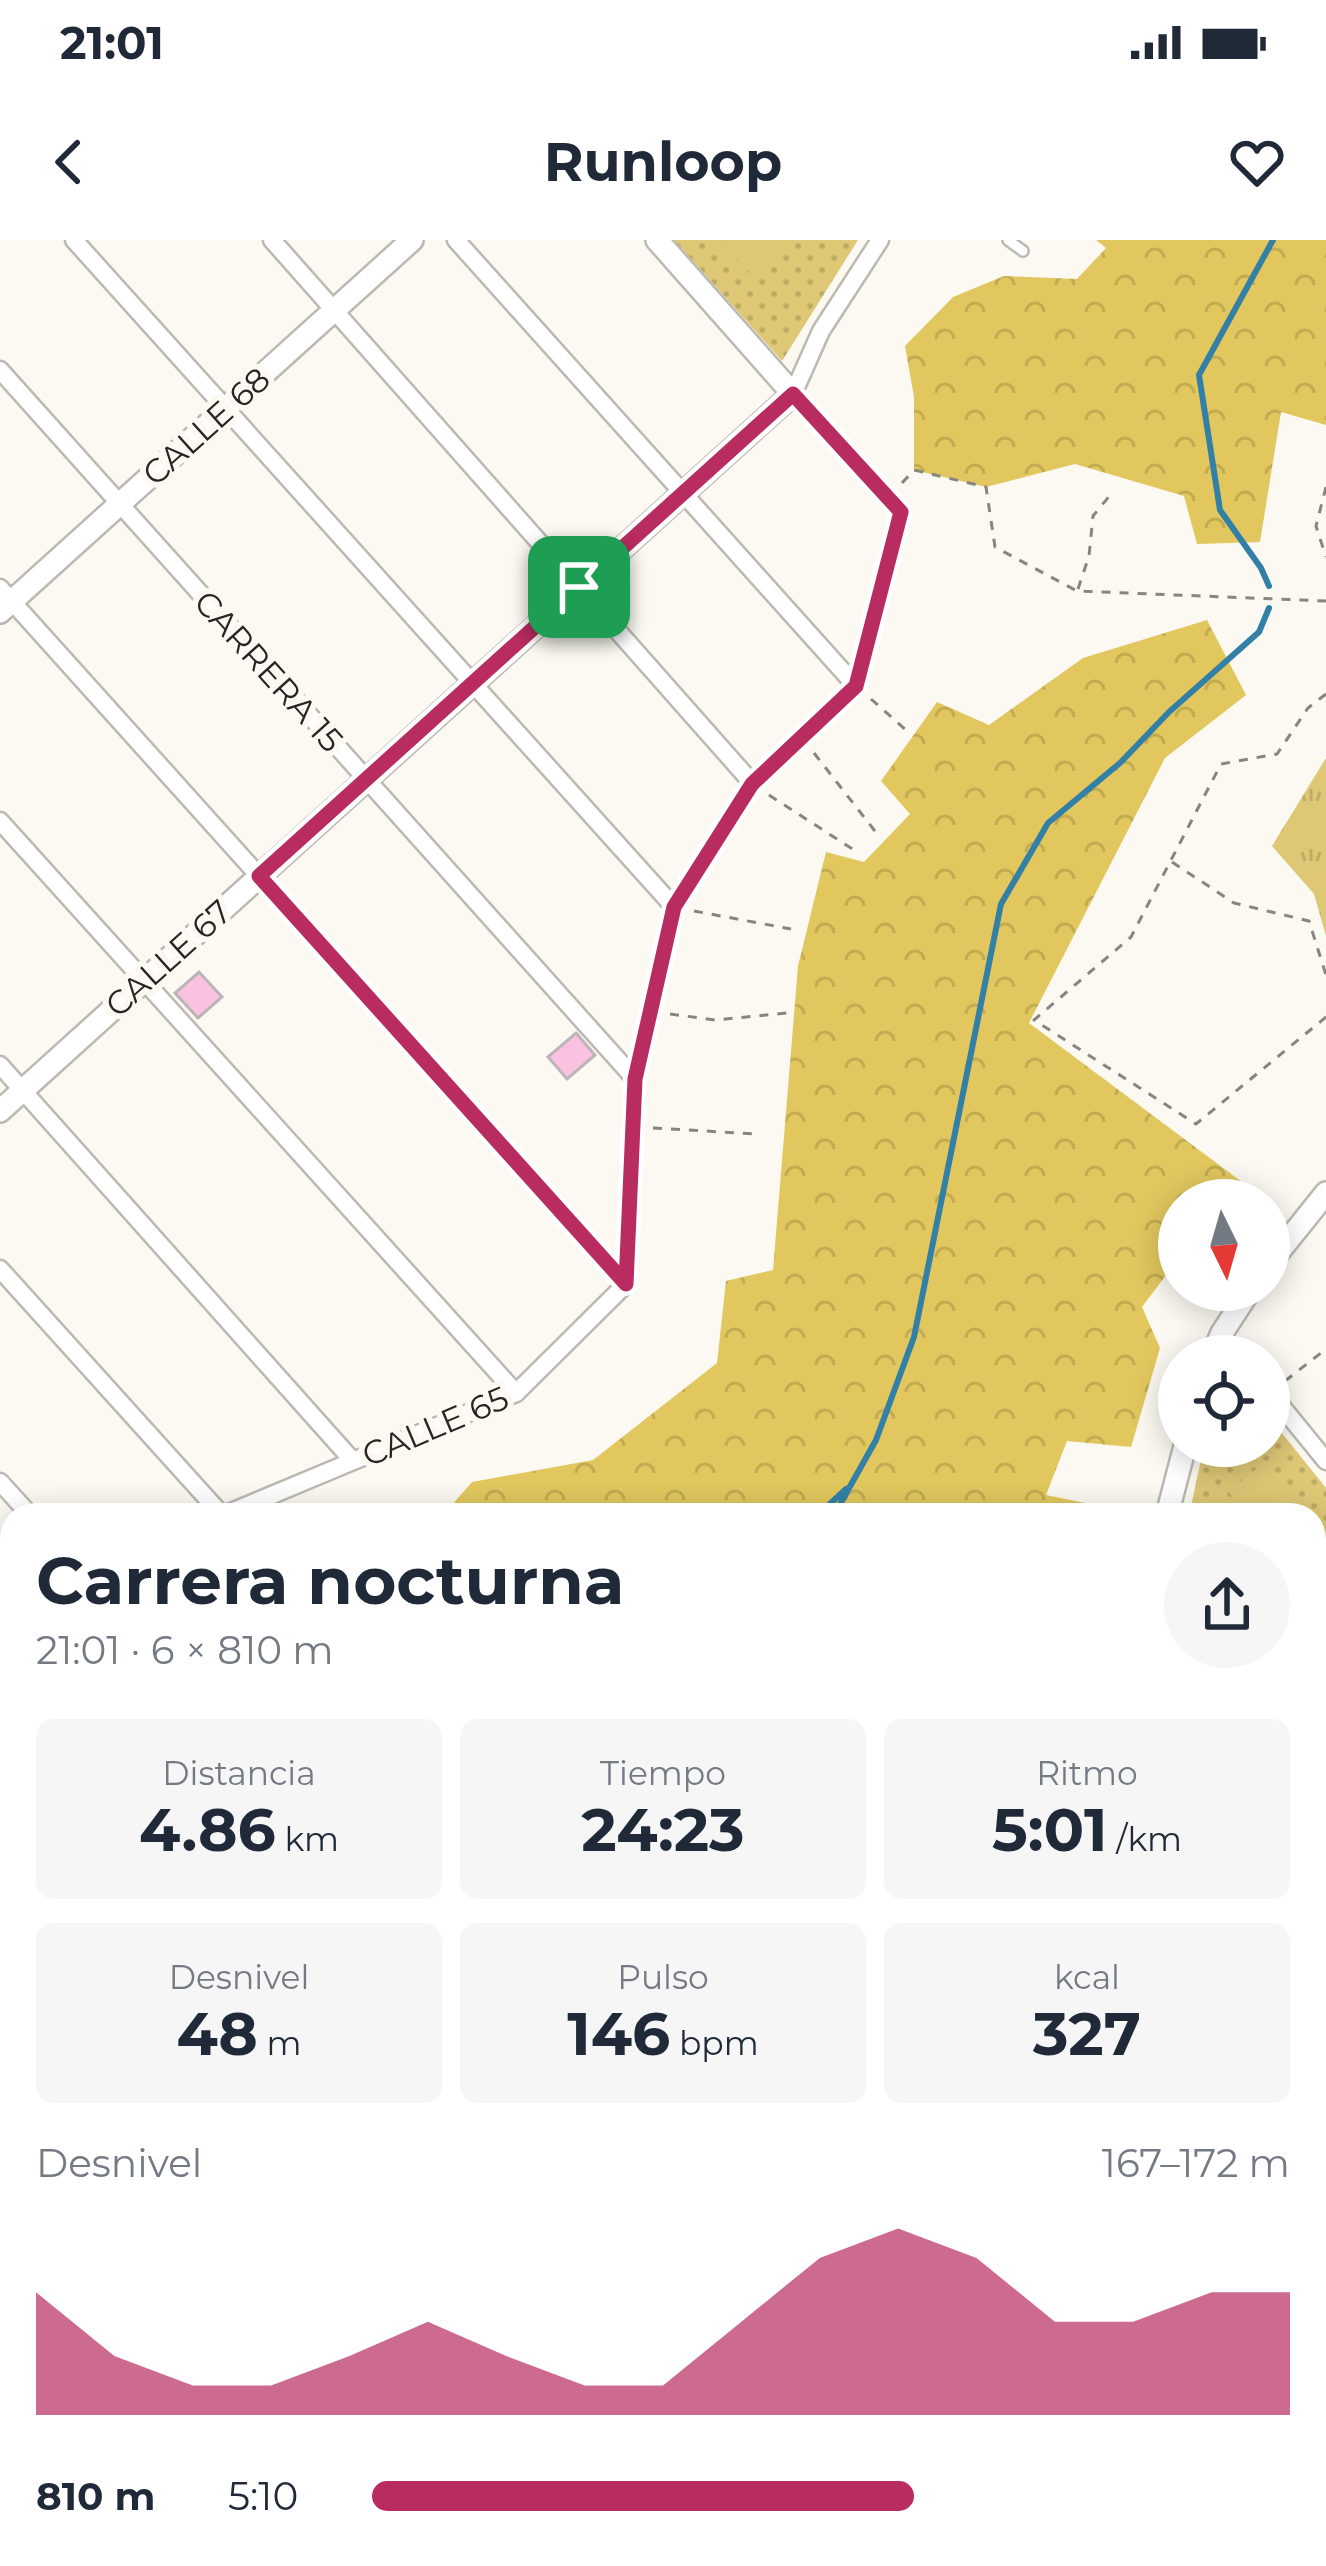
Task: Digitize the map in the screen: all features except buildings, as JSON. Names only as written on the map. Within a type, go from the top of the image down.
[{"type":"street","points":[[74,240],[674,907]]},
{"type":"street","points":[[272,240],[752,784]]},
{"type":"street","name":"CALLE 68","points":[[4,600],[120,504],[412,240]]},
{"type":"street","points":[[456,240],[856,686]]},
{"type":"street","points":[[626,1284],[635,1079],[674,907],[752,784],[856,686],[894,504],[657,240]]},
{"type":"street","name":"CALLE 67","points":[[0,1111],[793,394],[821,331],[880,240]]},
{"type":"street","name":"CARRERA 15","points":[[0,370],[635,1079]]},
{"type":"street","points":[[4,600],[626,1284]]},
{"type":"street","points":[[0,821],[516,1393]]},
{"type":"street","points":[[0,1065],[353,1461]]},
{"type":"street","points":[[1290,1238],[1326,1193]]},
{"type":"street","points":[[0,1269],[212,1503]]},
{"type":"street","name":"CALLE 65","points":[[252,1503],[516,1393],[626,1284]]},
{"type":"street","points":[[1290,1417],[1326,1461]]},
{"type":"street","points":[[1170,1503],[1180,1467]]},
{"type":"lane","points":[[1008,240],[1023,251]]},
{"type":"path","points":[[894,504],[914,470],[986,487],[995,547],[1077,591],[1326,602]]},
{"type":"path","points":[[1326,487],[1316,526],[1326,557]]},
{"type":"path","points":[[1077,591],[1089,556],[1093,516],[1111,494]]},
{"type":"path","points":[[856,686],[907,731]]},
{"type":"path","points":[[1326,694],[1309,708],[1277,754],[1221,764],[1131,937],[1034,1020],[1196,1124],[1326,1017]]},
{"type":"path","points":[[802,737],[878,835]]},
{"type":"path","points":[[752,784],[857,852]]},
{"type":"path","points":[[1171,861],[1234,903],[1309,921],[1326,975]]},
{"type":"path","points":[[674,907],[791,929]]},
{"type":"path","points":[[650,1011],[716,1020],[787,1013]]},
{"type":"path","points":[[633,1127],[757,1134]]},
{"type":"path","points":[[1290,1377],[1326,1349]]},
{"type":"green space","points":[[674,240],[858,240],[782,361]]},
{"type":"green space","points":[[716,240],[787,240],[753,275]]},
{"type":"green space","points":[[1096,240],[1326,240],[1326,425],[1281,412],[1260,542],[1197,544],[1184,496],[1075,464],[986,487],[914,470],[914,397],[905,346],[953,297],[1004,276],[1077,279],[1106,248]]},
{"type":"green space","points":[[1207,620],[1246,695],[1165,758],[1029,1023],[1238,1179],[1158,1179],[1158,1286],[1142,1307],[1158,1343],[1158,1355],[1131,1447],[1067,1441],[1046,1495],[1085,1503],[454,1503],[472,1482],[593,1460],[717,1363],[726,1281],[773,1270],[798,966],[826,852],[864,862],[910,814],[881,781],[937,702],[989,725],[1083,658]]},
{"type":"green space","points":[[1326,758],[1326,936],[1314,894],[1272,846]]},
{"type":"green space","points":[[1290,1443],[1326,1488],[1326,1503],[1192,1503],[1199,1467],[1290,1467]]},
{"type":"green space","points":[[1263,1467],[1291,1503],[1237,1503],[1228,1491]]},
{"type":"waterway","points":[[1269,586],[1220,510],[1199,375],[1273,240]]},
{"type":"waterway","points":[[841,1503],[876,1440],[914,1337],[1001,904],[1048,823],[1120,763],[1259,632],[1269,608]]},
{"type":"waterway","points":[[831,1503],[846,1489]]},
{"type":"route","points":[[793,394],[901,512],[856,686],[752,784],[674,907],[635,1079],[626,1284],[259,876],[579,587],[793,394]]}]
